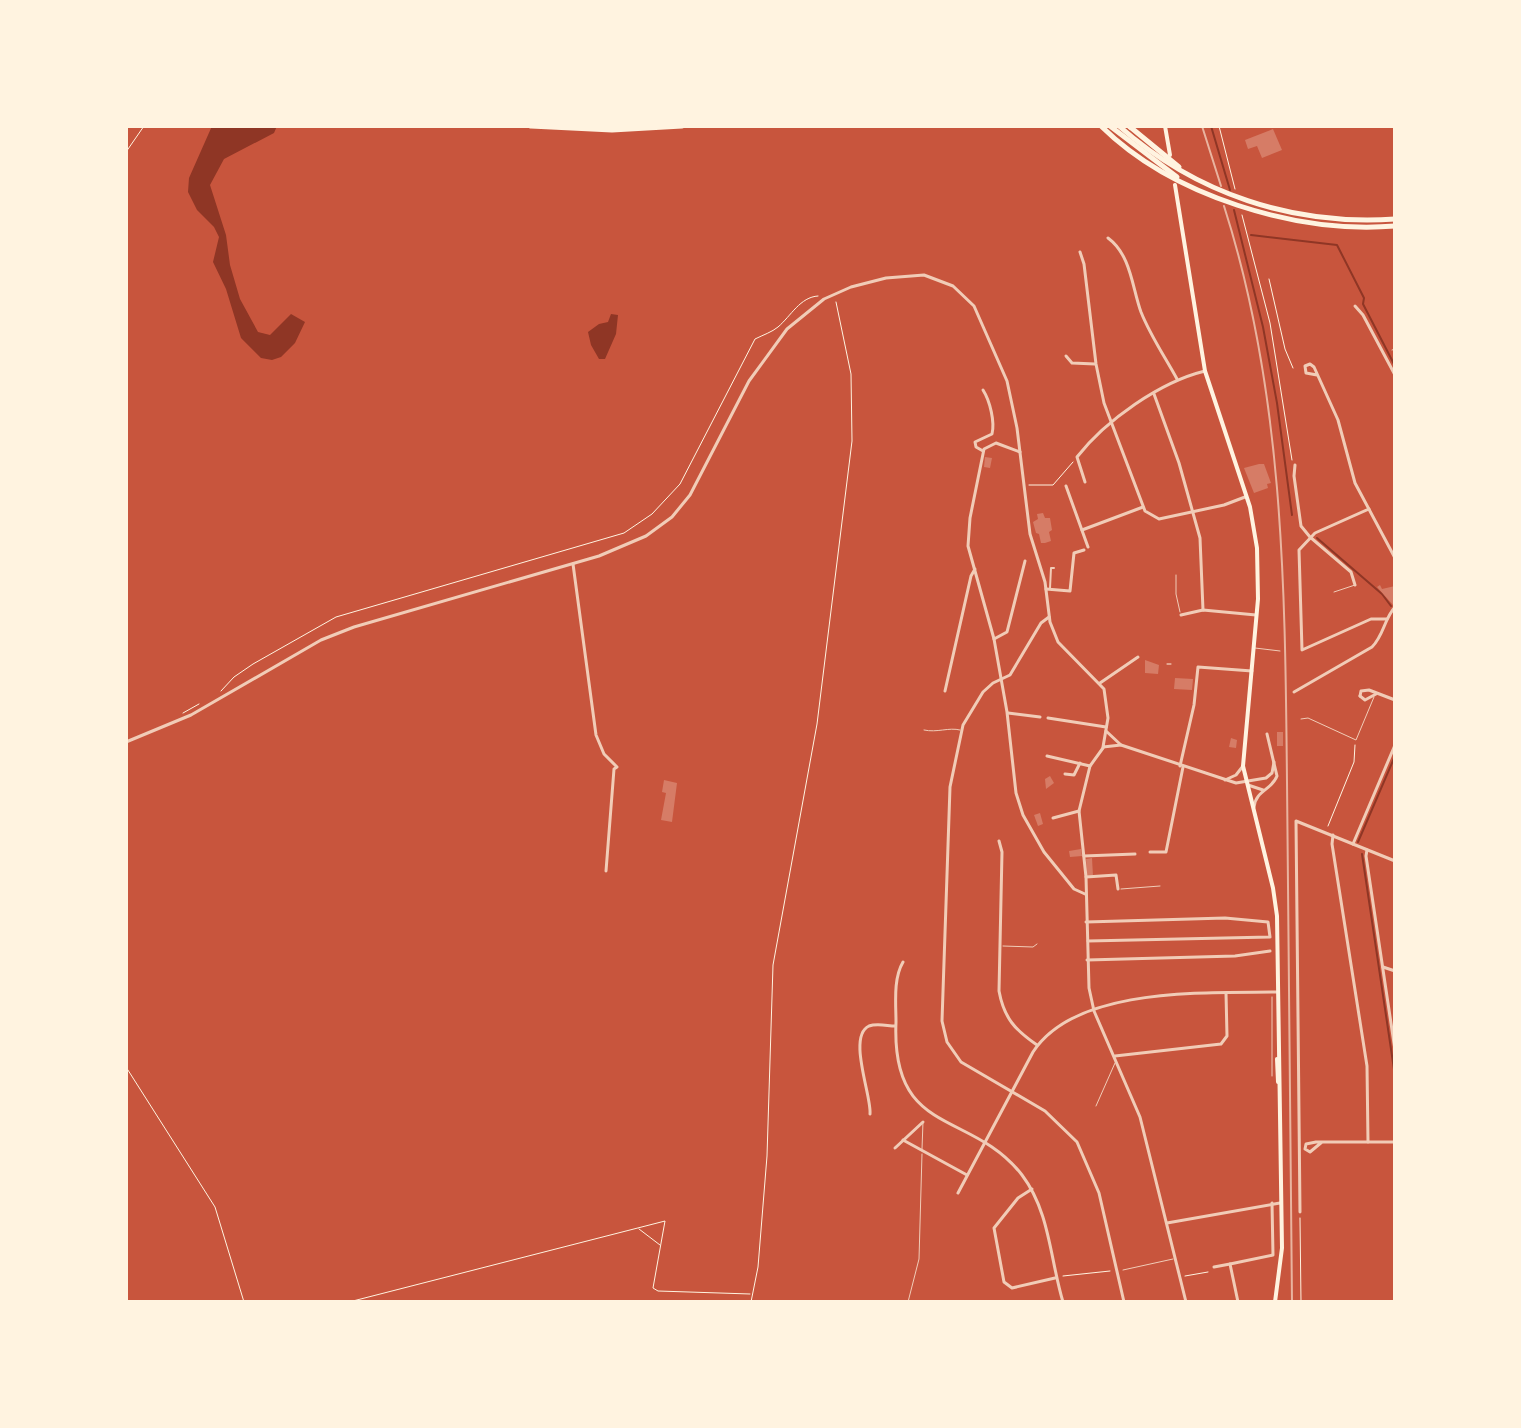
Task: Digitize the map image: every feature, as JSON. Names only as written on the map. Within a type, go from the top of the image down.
[{"type":"highway","points":[[531,126],[612,130],[682,126]]},
{"type":"highway","points":[[1101,126],[1128,150],[1156,159]]},
{"type":"highway","points":[[1110,126],[1192,182],[1244,207],[1321,225],[1395,226]]},
{"type":"highway","points":[[1119,126],[1156,159],[1192,182]]},
{"type":"highway","points":[[1129,126],[1156,159]]},
{"type":"highway","points":[[1244,207],[1323,218],[1395,219]]},
{"type":"main road","points":[[1165,126],[1170,155]]},
{"type":"main road","points":[[1175,185],[1205,371],[1246,497],[1257,548],[1257,615],[1243,766],[1275,904],[1280,1203],[1280,1266],[1275,1302]]},
{"type":"street","points":[[1108,238],[1117,245],[1127,263],[1142,313],[1177,379]]},
{"type":"street","points":[[1080,252],[1104,403],[1148,515],[1159,519],[1246,497]]},
{"type":"street","points":[[126,742],[191,715],[321,640],[354,627],[573,564],[635,542],[672,517],[696,486],[749,381],[787,329],[824,299],[861,283],[911,275],[943,281],[967,296],[981,318],[1007,381],[1021,452],[1032,542],[1048,589]]},
{"type":"street","points":[[1355,306],[1363,315],[1395,375]]},
{"type":"street","points":[[1066,356],[1072,363],[1096,364]]},
{"type":"street","points":[[1085,482],[1077,457],[1113,420],[1177,379],[1205,371]]},
{"type":"street","points":[[1317,375],[1338,420],[1355,483],[1395,558]]},
{"type":"street","points":[[983,390],[994,429],[990,435],[975,442],[976,447],[983,451]]},
{"type":"street","points":[[1154,394],[1193,511],[1202,553],[1203,610]]},
{"type":"street","points":[[1021,452],[996,443],[983,451],[968,546],[994,639],[1007,712],[1014,784],[1023,815],[1050,860],[1074,889],[1085,894]]},
{"type":"street","points":[[1295,465],[1298,520],[1310,537],[1351,572],[1355,585]]},
{"type":"street","points":[[1048,589],[1070,591],[1074,553],[1086,548],[1066,486]]},
{"type":"street","points":[[1082,530],[1143,507]]},
{"type":"street","points":[[1369,509],[1326,527],[1310,537],[1298,553],[1300,651],[1371,619],[1387,619]]},
{"type":"street","points":[[994,639],[1007,632],[1025,561]]},
{"type":"street","points":[[573,564],[596,735],[604,754],[617,767],[614,769],[606,871]]},
{"type":"street","points":[[1046,567],[1052,568],[1048,589],[1049,617],[1058,642],[1100,683],[1108,706],[1103,747],[1090,766],[1079,811],[1086,877],[1089,988],[1094,1011],[1140,1117],[1186,1302]]},
{"type":"street","points":[[945,691],[975,569]]},
{"type":"street","points":[[1294,692],[1372,647],[1383,633],[1395,607]]},
{"type":"street","points":[[1181,615],[1203,610],[1257,615]]},
{"type":"street","points":[[1049,617],[1041,623],[1010,675],[990,685],[976,700],[962,731],[950,787],[943,1033],[961,1062],[1045,1111],[1077,1142],[1099,1193],[1121,1270],[1124,1302]]},
{"type":"street","points":[[1100,683],[1138,657]]},
{"type":"street","points":[[1150,852],[1166,852],[1195,703],[1198,667],[1252,671]]},
{"type":"street","points":[[1376,694],[1395,700]]},
{"type":"street","points":[[1007,712],[1040,717]]},
{"type":"street","points":[[1048,718],[1106,729],[1121,745]]},
{"type":"street","points":[[1254,817],[1254,803],[1276,779],[1267,734]]},
{"type":"street","points":[[1103,747],[1121,745],[1182,767],[1245,783],[1268,777],[1274,762]]},
{"type":"street","points":[[1353,844],[1395,745]]},
{"type":"street","points":[[1047,756],[1090,766]]},
{"type":"street","points":[[1065,774],[1074,775],[1080,763]]},
{"type":"street","points":[[1225,780],[1236,775],[1243,766]]},
{"type":"street","points":[[1245,783],[1256,790],[1263,790]]},
{"type":"street","points":[[1053,818],[1079,811]]},
{"type":"street","points":[[1300,1212],[1296,821],[1395,861]]},
{"type":"street","points":[[1333,835],[1367,1066],[1368,1142]]},
{"type":"street","points":[[999,841],[1002,852],[999,991],[1003,1009],[1014,1028],[1037,1045]]},
{"type":"street","points":[[1367,850],[1395,1049]]},
{"type":"street","points":[[1084,856],[1135,854]]},
{"type":"street","points":[[1086,877],[1116,875],[1118,889]]},
{"type":"street","points":[[1086,922],[1225,918],[1268,922],[1270,937],[1086,941]]},
{"type":"street","points":[[1087,960],[1235,956],[1270,951]]},
{"type":"street","points":[[903,962],[898,973],[895,1026],[896,1058],[900,1072],[912,1094],[934,1116],[984,1143],[1013,1164],[1032,1189],[1043,1217],[1063,1302]]},
{"type":"street","points":[[1383,967],[1395,971]]},
{"type":"street","points":[[958,1193],[1037,1045],[1061,1025],[1147,995],[1278,992]]},
{"type":"street","points":[[1115,1056],[1221,1044],[1227,1036],[1226,993]]},
{"type":"street","points":[[870,1114],[864,1080],[864,1029],[869,1026],[895,1026]]},
{"type":"street","points":[[895,1148],[923,1122]]},
{"type":"street","points":[[903,1140],[967,1175]]},
{"type":"street","points":[[1300,1146],[1322,1142],[1395,1142]]},
{"type":"street","points":[[1305,1146],[1310,1152],[1322,1142]]},
{"type":"street","points":[[1032,1189],[1018,1198],[994,1228],[1004,1282],[1012,1288],[1057,1277]]},
{"type":"street","points":[[1215,1269],[1273,1255],[1272,1203]]},
{"type":"street","points":[[1167,1223],[1280,1203]]},
{"type":"street","points":[[1230,1264],[1238,1302]]},
{"type":"lane","points":[[1176,575],[1181,615]]},
{"type":"lane","points":[[1334,592],[1355,585]]},
{"type":"lane","points":[[1253,648],[1280,651]]},
{"type":"lane","points":[[1301,719],[1308,718],[1356,740],[1376,694]]},
{"type":"lane","points":[[924,730],[934,732],[952,728],[962,731]]},
{"type":"lane","points":[[1118,889],[1160,886]]},
{"type":"lane","points":[[1000,946],[1033,947],[1037,944]]},
{"type":"lane","points":[[1272,997],[1272,1076]]},
{"type":"lane","points":[[1096,1106],[1117,1062]]},
{"type":"lane","points":[[908,1302],[919,1259],[923,1122]]},
{"type":"lane","points":[[1121,1270],[1176,1258]]},
{"type":"path","points":[[126,152],[144,126]]},
{"type":"path","points":[[1219,126],[1236,192]]},
{"type":"path","points":[[1244,207],[1270,323],[1291,459],[1295,465]]},
{"type":"path","points":[[1269,279],[1285,349],[1293,368]]},
{"type":"path","points":[[221,692],[234,677],[253,664],[336,617],[624,533],[652,514],[680,484],[755,339],[778,327],[812,296],[820,297]]},
{"type":"path","points":[[751,1302],[758,1267],[767,1156],[773,965],[817,724],[852,441],[851,374],[835,301]]},
{"type":"path","points":[[1028,485],[1053,485],[1077,457]]},
{"type":"path","points":[[178,715],[202,702]]},
{"type":"path","points":[[1325,832],[1354,762],[1356,740]]},
{"type":"path","points":[[126,1067],[215,1207],[244,1302]]},
{"type":"path","points":[[1300,1212],[1301,1302]]},
{"type":"path","points":[[349,1302],[665,1221],[653,1288],[658,1291],[752,1294]]},
{"type":"path","points":[[637,1228],[660,1245]]},
{"type":"path","points":[[1185,1276],[1215,1269]]},
{"type":"path","points":[[1064,1276],[1087,1271],[1121,1270]]},
{"type":"shaded area","points":[[212,126],[277,126],[274,133],[224,159],[210,185],[226,235],[230,265],[240,299],[258,332],[270,335],[291,314],[305,322],[295,343],[281,357],[272,360],[261,358],[241,338],[226,289],[213,262],[219,237],[214,227],[197,210],[188,192],[189,178]]},
{"type":"shaded area","points":[[611,314],[618,315],[616,334],[605,359],[599,359],[588,332],[608,322]]},
{"type":"building","points":[[1273,129],[1282,150],[1262,158],[1257,146],[1248,149],[1245,140]]},
{"type":"building","points":[[985,457],[992,458],[990,468],[984,467]]},
{"type":"building","points":[[1264,464],[1271,483],[1267,484],[1268,488],[1254,493],[1244,468]]},
{"type":"building","points":[[1043,513],[1045,518],[1050,518],[1052,530],[1049,532],[1051,541],[1041,543],[1033,522],[1038,519],[1037,514]]},
{"type":"building","points":[[1380,585],[1382,589],[1395,586],[1393,605],[1377,587]]},
{"type":"building","points":[[1145,660],[1159,665],[1158,674],[1145,673]]},
{"type":"building","points":[[1175,678],[1193,679],[1192,690],[1174,689]]},
{"type":"building","points":[[1277,732],[1283,732],[1283,746],[1277,746]]},
{"type":"building","points":[[1231,738],[1237,740],[1236,748],[1229,747]]},
{"type":"building","points":[[1050,776],[1054,783],[1046,789],[1045,779]]},
{"type":"building","points":[[664,780],[677,783],[672,822],[661,820],[666,793],[662,792]]},
{"type":"building","points":[[1040,813],[1043,824],[1038,826],[1034,815]]},
{"type":"building","points":[[1081,849],[1082,856],[1070,857],[1069,851]]},
{"type":"building","points":[[1092,858],[1093,876],[1087,876],[1086,859]]},
{"type":"waterway","points":[[1211,126],[1230,190]]},
{"type":"waterway","points":[[1234,210],[1263,327],[1292,515]]},
{"type":"waterway","points":[[1251,235],[1337,245],[1395,366]]},
{"type":"waterway","points":[[1317,538],[1382,594],[1391,606]]},
{"type":"waterway","points":[[1358,842],[1395,756]]},
{"type":"waterway","points":[[1362,854],[1395,1076]]},
{"type":"railway","points":[[1202,126],[1221,186]]},
{"type":"railway","points":[[1224,206],[1244,276],[1259,348],[1270,419],[1282,564],[1292,1302]]}]
